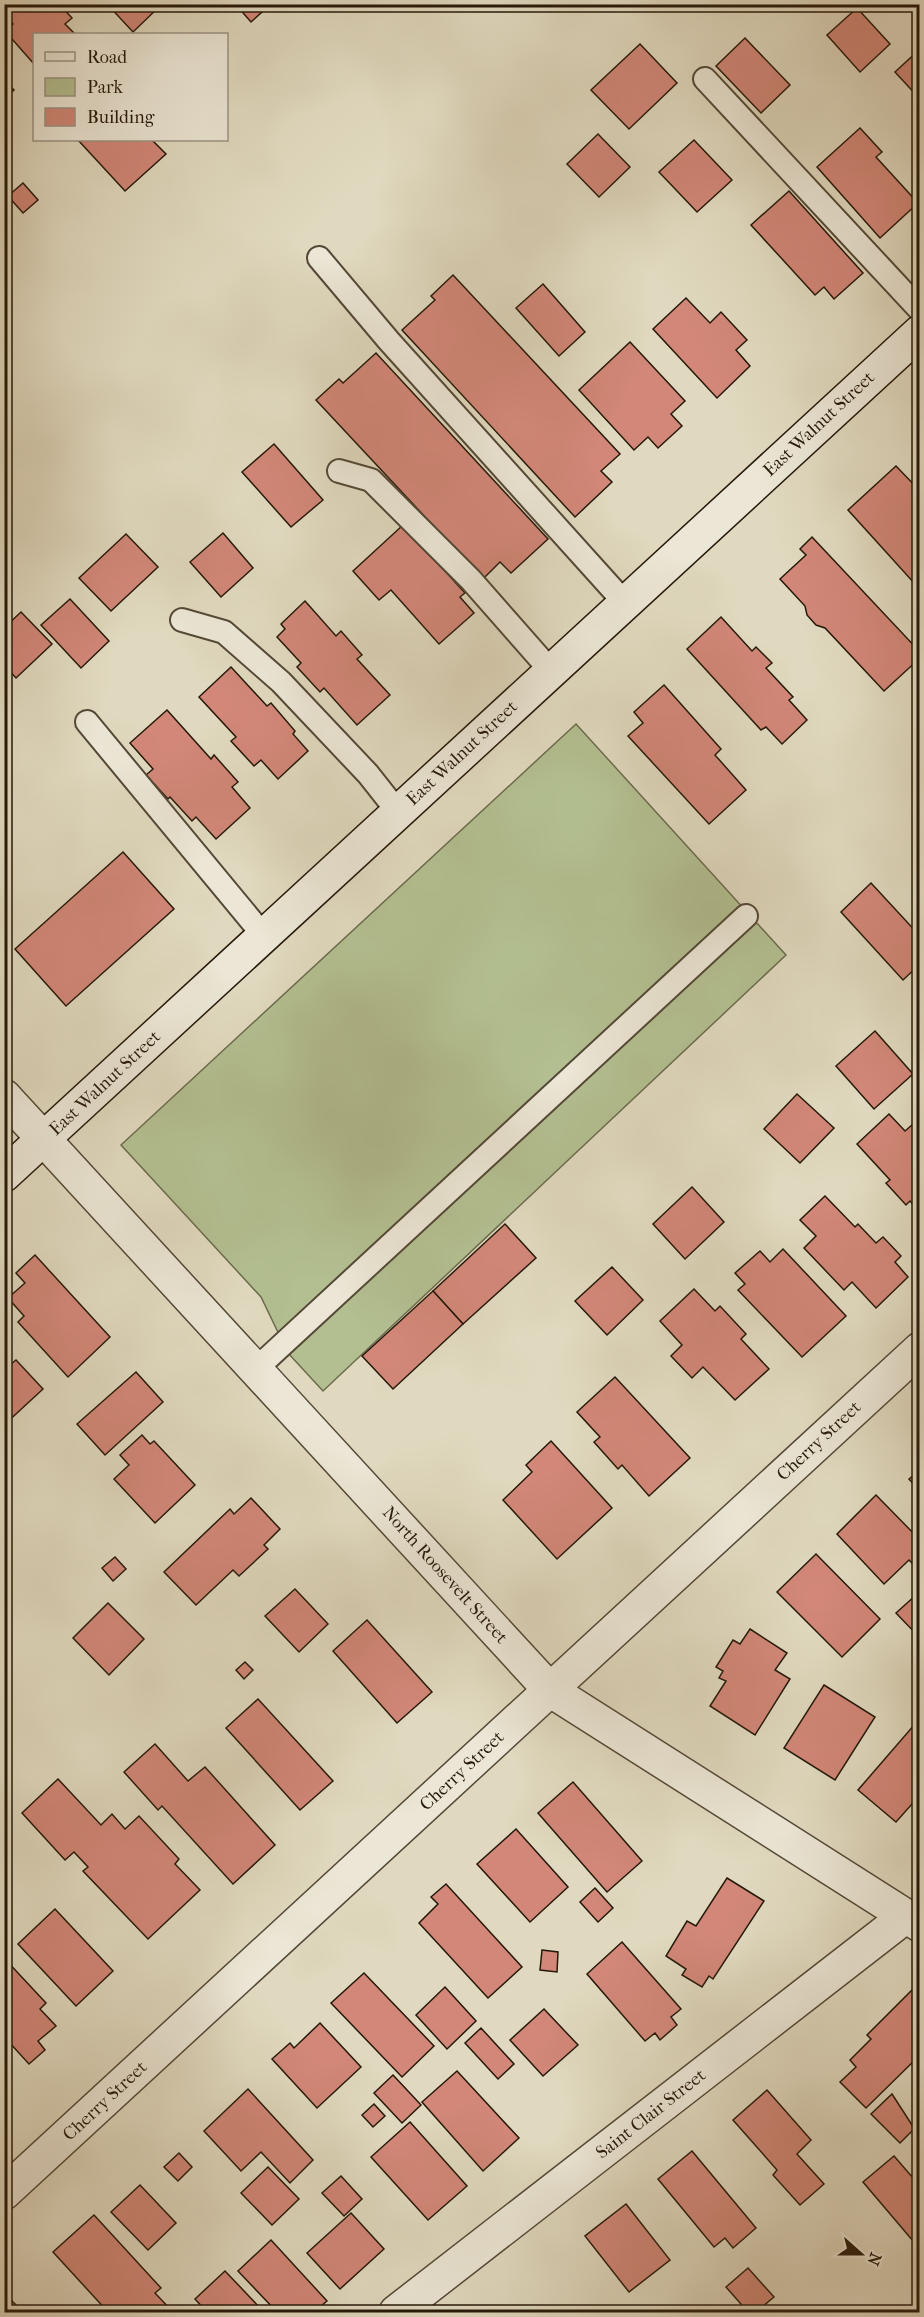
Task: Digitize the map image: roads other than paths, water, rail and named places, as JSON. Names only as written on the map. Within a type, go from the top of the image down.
[{"type":"street","name":"East Walnut Street","points":[[4,1175],[920,332]]},
{"type":"street","name":"North Roosevelt Street","points":[[4,1096],[550,1690],[913,1921]]},
{"type":"street","name":"Cherry Street","points":[[4,2193],[920,1349]]},
{"type":"street","name":"Saint Clair Street","points":[[396,2313],[913,1921]]},
{"type":"lane","points":[[705,79],[920,310]]},
{"type":"lane","points":[[319,258],[389,341],[625,603]]},
{"type":"lane","points":[[339,471],[371,480],[471,580],[551,671]]},
{"type":"lane","points":[[182,620],[224,632],[281,682],[368,774],[398,812]]},
{"type":"lane","points":[[87,722],[264,936]]},
{"type":"lane","points":[[256,1369],[746,916]]}]
